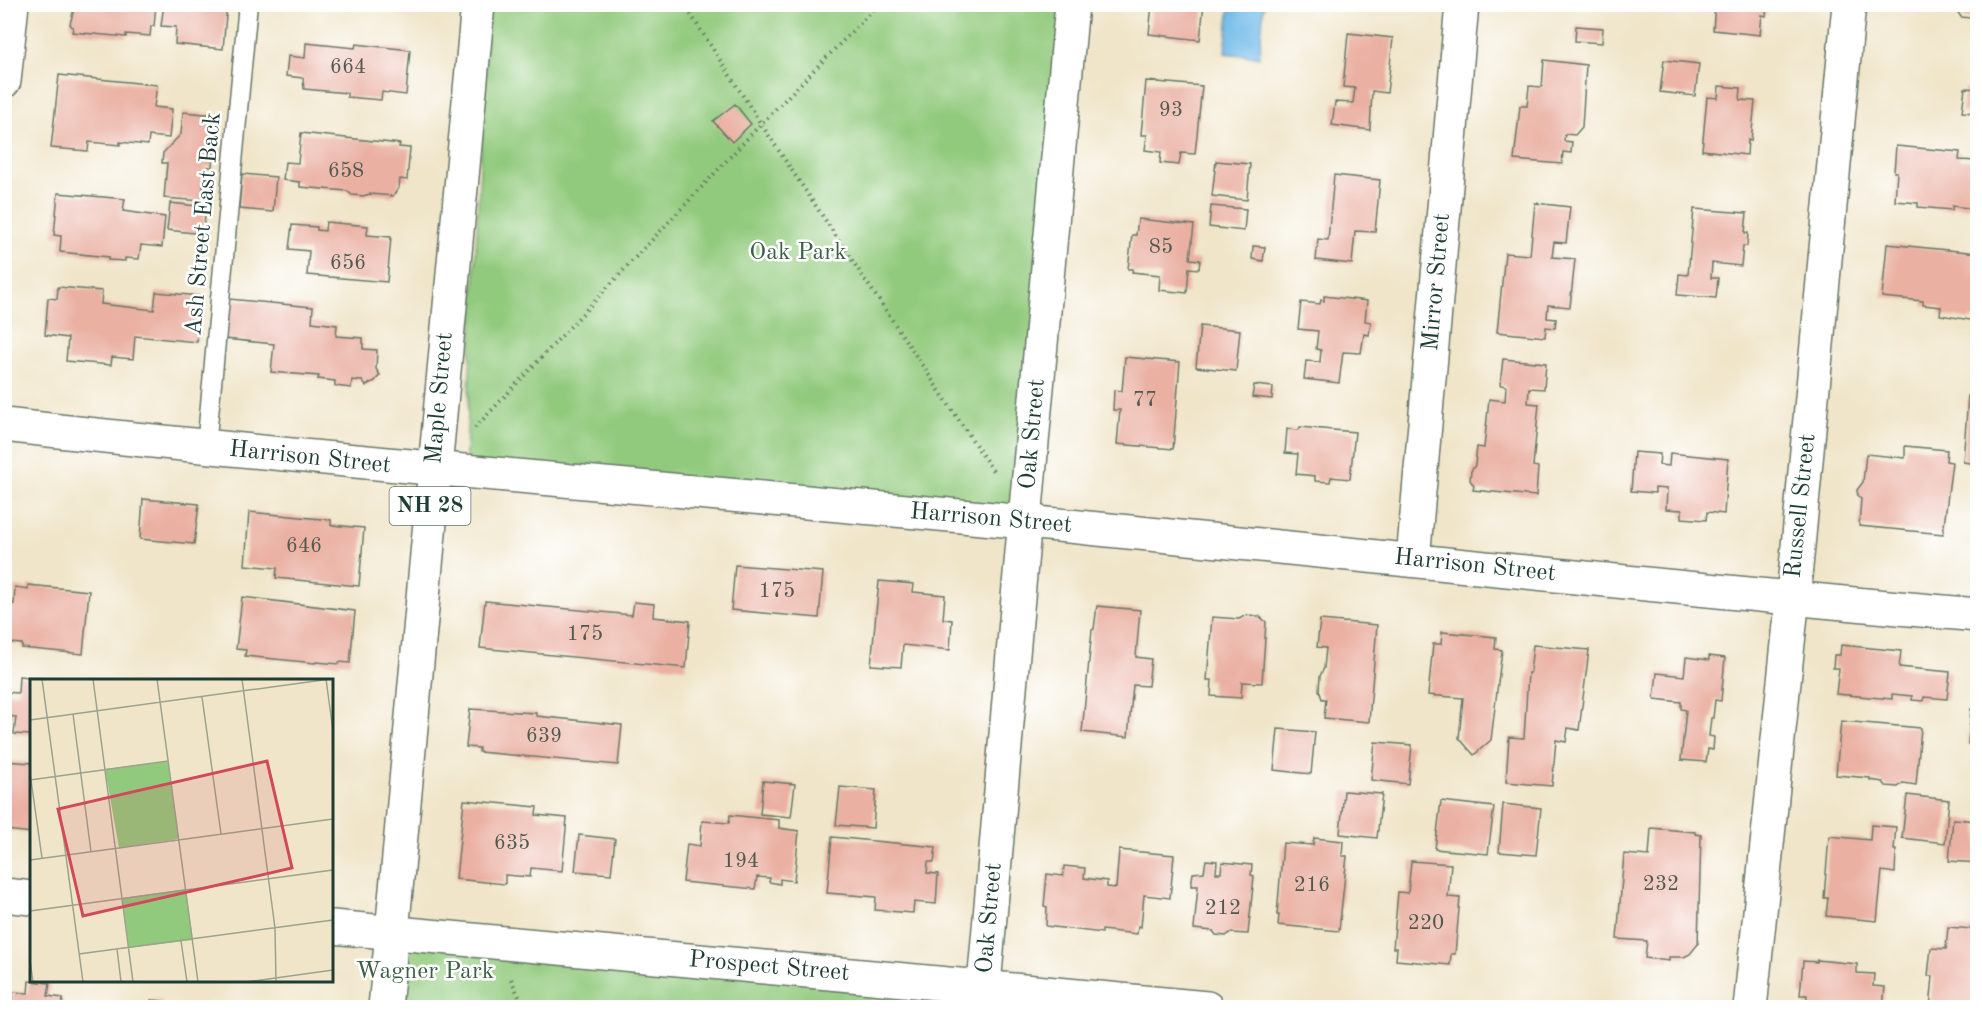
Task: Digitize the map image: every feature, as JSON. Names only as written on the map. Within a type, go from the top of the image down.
[{"type":"street","points":[[4,81],[12,4]]},
{"type":"street","name":"Maple Street","points":[[385,1008],[478,4]]},
{"type":"street","name":"Oak Street","points":[[983,997],[1072,4]]},
{"type":"street","name":"Mirror Street","points":[[1413,560],[1461,4]]},
{"type":"street","name":"Russell Street","points":[[1750,1008],[1849,4]]},
{"type":"street","name":"Harrison Street","points":[[4,425],[434,470],[1025,522],[1792,599],[1977,615]]},
{"type":"street","points":[[4,895],[30,898]]},
{"type":"street","name":"Prospect Street","points":[[333,927],[757,966],[983,997],[1207,1008]]},
{"type":"lane","name":"Ash Street East Back","points":[[206,447],[248,4]]},
{"type":"path","points":[[684,4],[761,124],[998,478]]},
{"type":"path","points":[[470,433],[761,124],[879,4]]},
{"type":"path","points":[[509,976],[524,1008]]},
{"type":"green space","name":"Oak Park","points":[[488,5],[1072,5],[1025,518],[465,473]]},
{"type":"green space","name":"Wagner Park","points":[[392,931],[984,986],[983,1008],[385,1008]]},
{"type":"water","points":[[1230,5],[1264,5],[1259,57],[1225,53]]},
{"type":"building","points":[[164,4],[227,4],[223,49],[175,44],[176,27],[161,26]]},
{"type":"building","points":[[1152,4],[1204,4],[1200,40],[1149,34]]},
{"type":"building","points":[[1715,4],[1767,4],[1766,16],[1762,15],[1760,35],[1713,30]]},
{"type":"building","points":[[1921,4],[1978,4],[1978,12],[1971,18],[1961,17],[1957,11],[1921,7]]},
{"type":"building","points":[[75,5],[156,5],[154,26],[151,26],[150,36],[126,34],[126,37],[72,32],[73,28],[70,24]]},
{"type":"building","points":[[1576,26],[1603,28],[1602,43],[1575,41]]},
{"type":"building","points":[[1348,33],[1393,38],[1387,93],[1372,91],[1370,130],[1332,125],[1335,102],[1353,103],[1355,88],[1343,87]]},
{"type":"building","points":[[306,43],[355,48],[356,44],[410,50],[406,95],[382,92],[381,100],[347,97],[347,93],[304,89],[303,78],[286,76],[288,56],[305,58]]},
{"type":"building","points":[[1544,60],[1586,65],[1582,127],[1575,135],[1565,134],[1564,141],[1572,142],[1571,153],[1563,152],[1562,164],[1514,160],[1520,106],[1527,106],[1529,86],[1542,87]]},
{"type":"building","points":[[1664,60],[1699,64],[1695,96],[1660,92]]},
{"type":"building","points":[[59,75],[157,85],[154,107],[172,109],[169,138],[149,136],[148,145],[89,142],[88,151],[51,148]]},
{"type":"building","points":[[1146,81],[1202,86],[1195,154],[1181,153],[1179,165],[1160,163],[1161,152],[1145,150],[1147,135],[1141,135]]},
{"type":"building","points":[[1719,86],[1741,88],[1740,100],[1755,101],[1751,141],[1748,140],[1747,155],[1702,150],[1707,97],[1718,98]]},
{"type":"building","points":[[1965,88],[1978,89],[1978,113],[1962,112]]},
{"type":"building","points":[[735,104],[751,124],[732,142],[713,121]]},
{"type":"building","points":[[183,112],[216,115],[212,167],[205,167],[202,201],[164,198],[167,163],[162,163],[163,153],[181,134]]},
{"type":"building","points":[[301,133],[400,144],[399,147],[410,148],[407,180],[400,179],[399,188],[393,196],[370,194],[363,196],[352,195],[347,191],[300,187],[300,182],[283,180],[285,162],[298,163]]},
{"type":"building","points":[[1896,146],[1960,152],[1959,160],[1978,161],[1978,209],[1952,206],[1952,210],[1918,207],[1918,203],[1895,201]]},
{"type":"building","points":[[1216,161],[1250,164],[1247,200],[1212,196]]},
{"type":"building","points":[[242,174],[276,177],[273,212],[239,209]]},
{"type":"building","points":[[1334,175],[1380,180],[1375,232],[1355,231],[1352,264],[1316,260],[1318,239],[1328,240]]},
{"type":"building","points":[[58,193],[125,199],[123,211],[165,217],[162,247],[141,245],[139,259],[125,258],[125,261],[60,252],[61,236],[54,235]]},
{"type":"building","points":[[170,203],[206,207],[203,234],[167,230]]},
{"type":"building","points":[[1535,203],[1570,207],[1566,243],[1554,242],[1552,257],[1575,259],[1570,307],[1548,305],[1547,318],[1556,319],[1555,328],[1546,327],[1545,337],[1497,332],[1505,253],[1530,255]]},
{"type":"building","points":[[1211,206],[1246,209],[1244,231],[1209,227]]},
{"type":"building","points":[[1694,209],[1747,213],[1745,233],[1748,233],[1747,246],[1743,246],[1741,266],[1712,263],[1711,278],[1718,278],[1716,298],[1677,295],[1679,274],[1688,275]]},
{"type":"building","points":[[1138,219],[1194,225],[1190,259],[1200,260],[1199,269],[1189,268],[1187,293],[1159,290],[1160,275],[1132,272],[1133,269],[1128,269],[1132,235],[1136,235]]},
{"type":"building","points":[[326,222],[368,226],[367,235],[391,237],[387,282],[307,275],[309,251],[289,249],[292,225],[317,227],[317,230],[325,231]]},
{"type":"building","points":[[1887,244],[1978,253],[1978,319],[1971,318],[1970,320],[1940,315],[1941,307],[1923,305],[1923,301],[1882,297]]},
{"type":"building","points":[[1253,246],[1265,247],[1263,261],[1252,259]]},
{"type":"building","points":[[58,287],[102,291],[101,304],[154,310],[156,292],[201,296],[197,342],[135,336],[133,359],[112,357],[111,365],[66,361],[68,338],[45,335],[48,298],[57,299]]},
{"type":"building","points":[[1324,296],[1367,301],[1365,321],[1371,322],[1369,335],[1364,334],[1361,353],[1343,352],[1339,383],[1304,379],[1306,361],[1320,362],[1321,350],[1316,349],[1318,331],[1298,329],[1301,302],[1320,304],[1321,300],[1324,301]]},
{"type":"building","points":[[229,299],[313,307],[312,322],[337,325],[336,336],[363,338],[363,349],[377,350],[376,369],[380,375],[366,386],[362,381],[352,380],[351,388],[335,386],[335,381],[318,379],[319,376],[271,372],[274,344],[225,339]]},
{"type":"building","points":[[1200,326],[1240,330],[1236,371],[1196,367]]},
{"type":"building","points":[[1125,357],[1180,362],[1173,449],[1117,444],[1120,410],[1113,410],[1114,390],[1122,391]]},
{"type":"building","points":[[1503,359],[1546,363],[1544,389],[1529,388],[1528,403],[1539,404],[1533,466],[1538,467],[1536,496],[1473,490],[1474,486],[1470,480],[1477,447],[1484,448],[1489,399],[1505,401],[1506,386],[1500,385]]},
{"type":"building","points":[[1254,385],[1273,387],[1272,399],[1252,397]]},
{"type":"building","points":[[1968,396],[1978,397],[1978,464],[1963,462]]},
{"type":"building","points":[[1300,427],[1355,432],[1350,479],[1331,477],[1330,482],[1315,481],[1315,476],[1296,474],[1298,454],[1285,453],[1287,429],[1299,430]]},
{"type":"building","points":[[1905,446],[1947,450],[1946,461],[1952,462],[1943,534],[1859,526],[1861,499],[1857,490],[1863,482],[1866,454],[1905,458]]},
{"type":"building","points":[[1634,452],[1660,454],[1659,465],[1669,466],[1670,453],[1728,459],[1724,514],[1707,512],[1706,520],[1682,518],[1682,510],[1666,509],[1667,489],[1655,488],[1655,493],[1631,491]]},
{"type":"building","points":[[143,499],[199,504],[194,544],[140,539]]},
{"type":"building","points":[[249,512],[331,520],[331,525],[364,528],[359,586],[276,578],[277,568],[245,565]]},
{"type":"building","points":[[735,565],[823,572],[819,618],[731,610]]},
{"type":"building","points":[[879,581],[914,584],[913,592],[945,595],[943,619],[952,620],[950,650],[903,645],[901,667],[871,665]]},
{"type":"building","points":[[28,585],[89,591],[83,654],[22,648],[22,644],[10,643],[11,604],[14,604],[15,587],[28,589]]},
{"type":"building","points":[[242,597],[355,611],[350,663],[315,663],[245,656],[246,650],[236,649]]},
{"type":"building","points":[[485,601],[632,615],[634,602],[654,604],[653,617],[690,621],[686,668],[480,648]]},
{"type":"building","points":[[1097,606],[1140,610],[1136,657],[1151,659],[1148,686],[1133,685],[1128,737],[1082,732],[1092,630]]},
{"type":"building","points":[[1246,615],[1259,616],[1266,622],[1262,683],[1242,682],[1241,698],[1211,696],[1212,680],[1207,680],[1212,617],[1239,619]]},
{"type":"building","points":[[1320,620],[1377,625],[1369,722],[1324,718],[1326,699],[1322,699],[1319,690],[1326,648],[1317,647]]},
{"type":"building","points":[[1442,632],[1496,637],[1495,649],[1502,650],[1491,740],[1474,755],[1459,738],[1463,698],[1428,695],[1433,644],[1441,644]]},
{"type":"building","points":[[1533,645],[1589,650],[1579,730],[1568,728],[1566,742],[1556,740],[1552,786],[1506,782],[1509,737],[1524,738],[1528,673],[1530,673]]},
{"type":"building","points":[[1841,645],[1901,651],[1899,667],[1950,672],[1947,699],[1924,697],[1923,701],[1912,700],[1912,696],[1892,694],[1892,699],[1836,694],[1839,668],[1833,668],[1834,655],[1840,655]]},
{"type":"building","points":[[1709,656],[1725,658],[1721,701],[1715,700],[1713,718],[1711,718],[1709,736],[1714,737],[1713,750],[1708,749],[1706,762],[1681,760],[1686,710],[1681,709],[1681,702],[1654,699],[1657,673],[1684,676],[1686,657],[1709,660]]},
{"type":"building","points":[[19,676],[48,679],[30,679],[30,735],[14,734],[16,717],[4,715],[4,692],[18,693]]},
{"type":"building","points":[[470,709],[536,713],[536,716],[622,725],[618,765],[479,752],[479,748],[466,747]]},
{"type":"building","points":[[1971,709],[1978,709],[1978,745],[1968,744]]},
{"type":"building","points":[[1841,721],[1921,728],[1916,785],[1903,783],[1898,787],[1886,786],[1883,782],[1870,780],[1870,778],[1836,775]]},
{"type":"building","points":[[1278,729],[1315,732],[1311,774],[1274,770]]},
{"type":"building","points":[[1375,742],[1412,745],[1408,784],[1371,780]]},
{"type":"building","points":[[4,761],[30,763],[30,833],[6,830],[8,800],[4,800]]},
{"type":"building","points":[[763,781],[795,784],[791,817],[760,814]]},
{"type":"building","points":[[840,787],[876,790],[873,828],[836,825]]},
{"type":"building","points":[[1344,791],[1382,794],[1377,838],[1340,834]]},
{"type":"building","points":[[1907,795],[1949,800],[1945,843],[1902,838]]},
{"type":"building","points":[[464,800],[537,807],[536,815],[567,818],[562,871],[531,868],[530,877],[505,875],[505,884],[456,879]]},
{"type":"building","points":[[1441,801],[1494,807],[1488,854],[1435,849]]},
{"type":"building","points":[[1503,804],[1541,808],[1536,855],[1499,852]]},
{"type":"building","points":[[730,815],[779,820],[779,828],[799,831],[794,881],[780,879],[780,884],[769,882],[770,878],[757,877],[755,889],[683,882],[687,844],[700,846],[702,821],[729,823]]},
{"type":"building","points":[[1953,819],[1978,821],[1978,863],[1949,861]]},
{"type":"building","points":[[1871,825],[1896,827],[1895,873],[1882,871],[1877,921],[1826,916],[1828,898],[1824,898],[1829,836],[1870,840]]},
{"type":"building","points":[[1651,828],[1695,832],[1701,835],[1698,944],[1690,954],[1684,957],[1669,957],[1669,961],[1645,958],[1647,941],[1617,939],[1624,854],[1649,856]]},
{"type":"building","points":[[579,835],[615,839],[611,874],[575,871]]},
{"type":"building","points":[[832,837],[936,847],[934,862],[928,862],[927,873],[938,874],[936,904],[914,902],[913,913],[875,910],[876,897],[827,893]]},
{"type":"building","points":[[1314,838],[1343,841],[1342,856],[1347,856],[1339,931],[1278,925],[1283,843],[1313,845]]},
{"type":"building","points":[[1119,850],[1174,855],[1170,898],[1144,895],[1141,927],[1138,926],[1137,934],[1102,930],[1102,933],[1046,926],[1047,907],[1044,906],[1047,874],[1063,876],[1064,866],[1085,868],[1084,878],[1107,881],[1107,887],[1116,888]]},
{"type":"building","points":[[1206,860],[1217,861],[1216,873],[1221,873],[1222,862],[1252,865],[1251,875],[1254,876],[1248,934],[1230,933],[1226,936],[1216,935],[1213,931],[1194,929],[1198,886],[1191,886],[1193,873],[1204,872]]},
{"type":"building","points":[[1411,861],[1451,864],[1448,897],[1460,898],[1455,954],[1451,954],[1450,965],[1396,960],[1397,948],[1393,948],[1398,892],[1408,893]]},
{"type":"building","points":[[1974,913],[1978,914],[1978,1008],[1930,1008],[1933,976],[1928,976],[1931,948],[1946,949],[1948,927],[1972,929]]},
{"type":"building","points":[[1817,960],[1857,964],[1857,973],[1874,974],[1873,986],[1885,987],[1883,1008],[1806,1008],[1807,995],[1800,995],[1803,961],[1817,962]]},
{"type":"building","points":[[29,981],[50,983],[48,996],[63,998],[62,1008],[4,1008],[4,1003],[12,1004],[13,992],[28,993]]},
{"type":"building","points":[[151,1000],[162,1001],[162,1008],[146,1008],[146,1005],[151,1005]]}]
